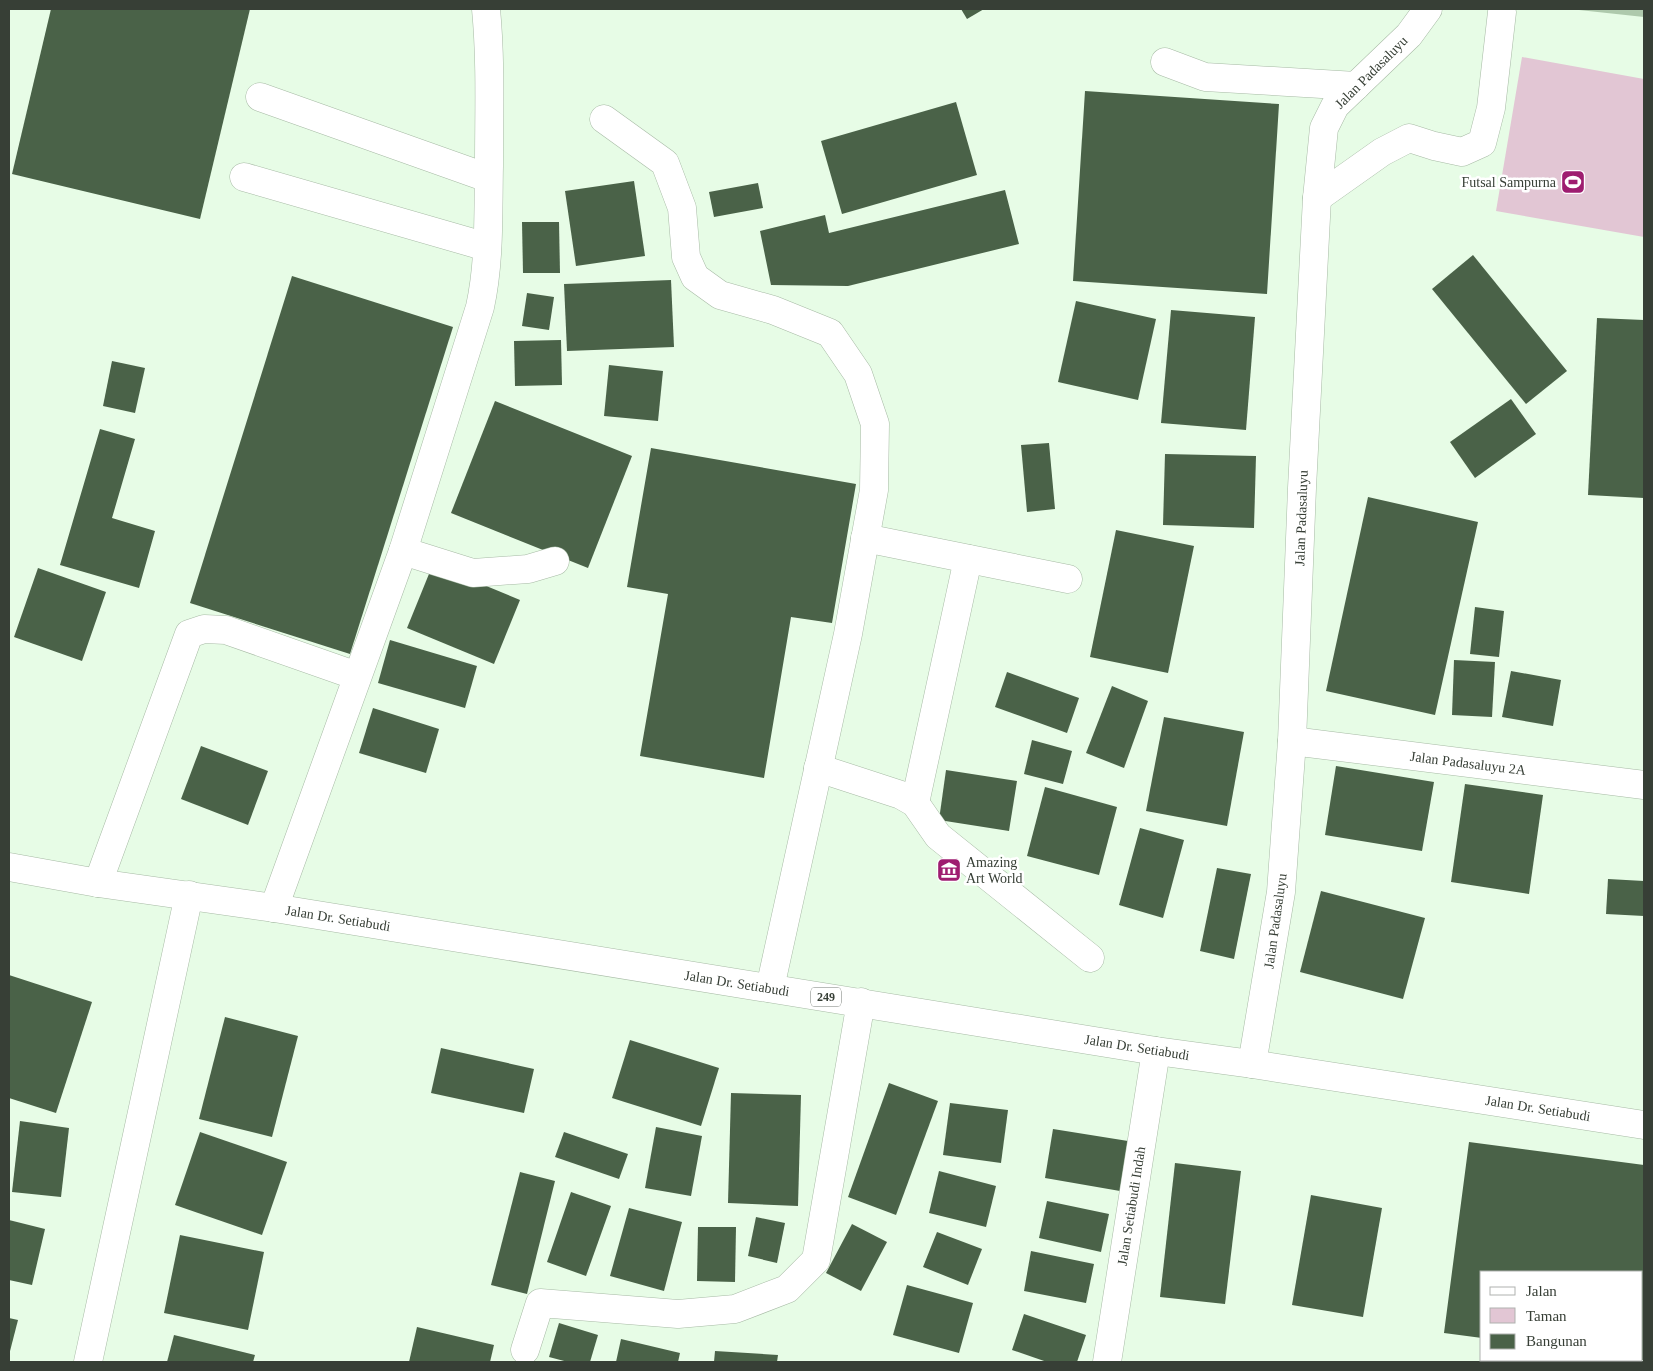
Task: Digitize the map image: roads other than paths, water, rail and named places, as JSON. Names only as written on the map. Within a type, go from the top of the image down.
[{"type":"street","points":[[274,908],[402,551],[480,307],[485,283],[487,247],[490,48],[486,9]]},
{"type":"street","name":"Jalan Padasaluyu","points":[[1252,1064],[1282,892],[1292,741],[1302,488],[1317,198],[1324,128],[1335,106],[1409,35],[1428,9]]},
{"type":"street","points":[[1317,198],[1382,152],[1409,138],[1462,152],[1482,143],[1491,108],[1502,12]]},
{"type":"street","points":[[1165,62],[1206,77],[1356,86]]},
{"type":"street","points":[[260,97],[488,178]]},
{"type":"street","points":[[604,120],[664,163],[682,208],[686,257],[695,277],[720,295],[773,310],[830,334],[858,374],[875,424],[874,490],[848,634],[770,988]]},
{"type":"street","points":[[244,177],[487,247]]},
{"type":"street","points":[[865,538],[1068,579]]},
{"type":"street","points":[[402,551],[473,572],[528,569],[555,561]]},
{"type":"street","points":[[915,804],[968,559]]},
{"type":"street","points":[[98,883],[189,634],[204,629],[226,630],[357,676]]},
{"type":"street","name":"Jalan Padasaluyu 2A","points":[[1292,741],[1644,785]]},
{"type":"street","points":[[818,768],[901,795],[915,804],[938,836],[1090,958]]},
{"type":"street","name":"Jalan Dr. Setiabudi","points":[[9,867],[98,883],[274,908],[1156,1051],[1644,1124]]},
{"type":"street","points":[[88,1362],[189,895]]},
{"type":"street","points":[[525,1350],[540,1303],[678,1314],[735,1309],[787,1289],[816,1260],[861,1002]]},
{"type":"street","name":"Jalan Setiabudi Indah","points":[[1107,1362],[1156,1051]]},
{"type":"place","name":"Futsal Sampurna","points":[[1573,182]]},
{"type":"place","name":"Amazing Art World","points":[[949,870]]}]
